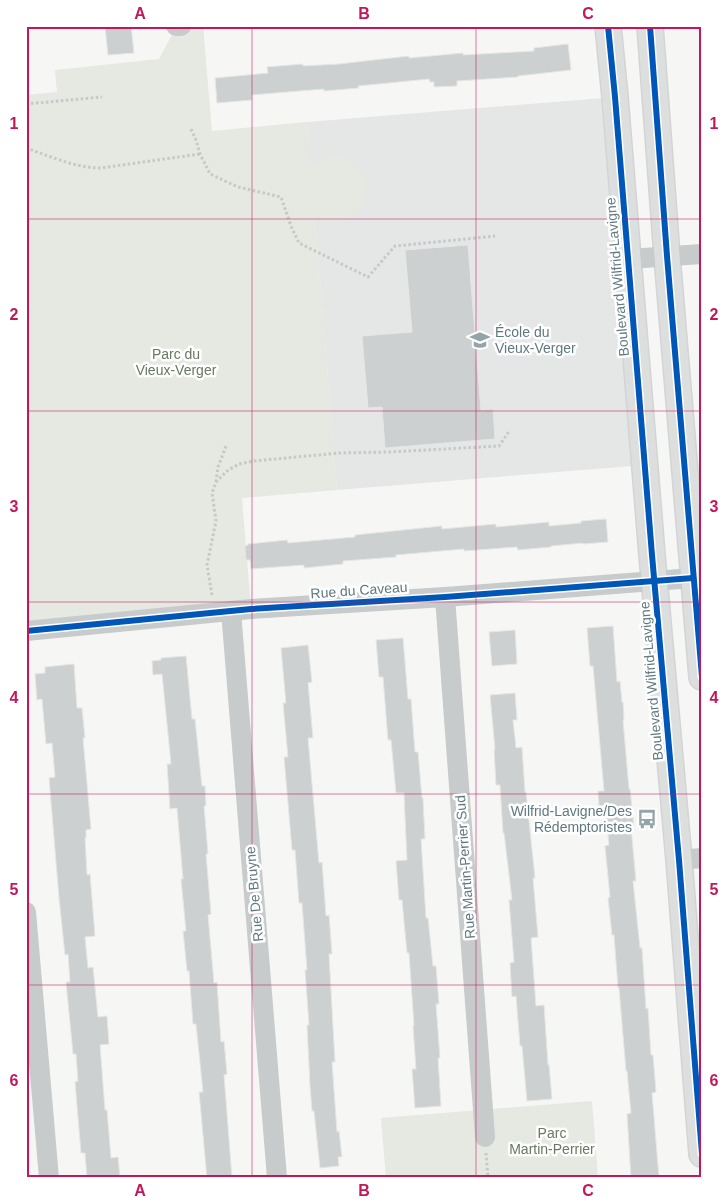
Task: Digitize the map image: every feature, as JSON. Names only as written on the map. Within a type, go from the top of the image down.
[{"type":"main road","name":"Boulevard Wilfrid-Lavigne","points":[[608,26],[655,581],[690,859],[702,1154]]},
{"type":"main road","points":[[650,26],[702,677]]},
{"type":"street","points":[[176,26],[181,26]]},
{"type":"street","points":[[628,259],[702,254]]},
{"type":"street","name":"Rue du Caveau","points":[[26,630],[230,611],[693,578]]},
{"type":"street","name":"Rue Martin-Perrier Sud","points":[[445,597],[485,1137]]},
{"type":"street","name":"Rue De Bruyne","points":[[230,611],[277,1178]]},
{"type":"street","points":[[26,912],[49,1178]]},
{"type":"path","points":[[26,104],[102,97]]},
{"type":"path","points":[[191,129],[210,174],[238,187],[281,197],[299,243],[368,277],[395,246],[495,236]]},
{"type":"path","points":[[26,148],[80,166],[92,168],[200,154]]},
{"type":"path","points":[[216,482],[226,471],[239,464],[254,461],[338,452],[390,452],[499,446],[510,430]]},
{"type":"path","points":[[213,600],[207,565],[216,522],[212,493],[218,467],[226,446]]},
{"type":"shaded area","name":"École du Vieux-Verger","points":[[615,97],[645,465],[337,490],[307,122]]},
{"type":"green space","name":"Parc du Vieux-Verger","points":[[203,26],[212,131],[307,122],[311,167],[319,161],[328,158],[342,158],[360,168],[366,179],[368,191],[364,204],[357,214],[346,221],[332,223],[315,217],[337,490],[242,498],[251,609],[26,631],[26,95],[57,92],[55,70],[159,59],[176,27]]},
{"type":"green space","name":"Parc Martin-Perrier","points":[[592,1101],[598,1178],[386,1178],[381,1118]]},
{"type":"building","points":[[105,26],[131,26],[134,53],[108,55]]},
{"type":"building","points":[[568,44],[571,70],[518,77],[457,81],[457,86],[434,87],[434,82],[430,82],[429,79],[358,86],[359,88],[252,95],[252,100],[217,103],[215,78],[268,73],[267,67],[339,64],[409,56],[409,58],[463,53],[463,55],[534,51],[534,48]]},
{"type":"building","points":[[468,245],[481,410],[493,409],[495,439],[385,448],[382,407],[368,408],[362,336],[412,332],[405,250]]},
{"type":"building","points":[[606,519],[608,542],[518,550],[517,547],[464,551],[464,549],[343,561],[343,564],[304,568],[304,565],[251,569],[250,560],[246,560],[245,546],[248,544],[287,540],[288,543],[355,537],[355,535],[442,526],[442,529],[496,524],[496,527],[549,522],[549,526]]},
{"type":"building","points":[[613,626],[617,682],[620,681],[623,702],[629,789],[634,827],[631,827],[636,881],[633,881],[640,948],[642,948],[651,1055],[653,1055],[656,1092],[652,1093],[659,1178],[631,1178],[627,1114],[631,1113],[614,935],[612,935],[608,898],[610,897],[605,846],[609,845],[605,805],[599,806],[598,791],[604,791],[593,666],[590,666],[587,628]]},
{"type":"building","points":[[515,630],[517,664],[492,666],[489,632]]},
{"type":"building","points":[[403,638],[408,699],[411,699],[415,752],[418,752],[423,798],[425,839],[421,839],[426,918],[428,918],[433,966],[436,966],[439,1004],[436,1004],[441,1106],[415,1108],[412,1069],[416,1069],[409,953],[407,953],[402,900],[399,900],[396,861],[407,860],[404,793],[396,793],[391,740],[388,740],[383,677],[379,677],[376,640]]},
{"type":"building","points":[[308,645],[312,682],[308,683],[313,738],[308,738],[319,863],[322,862],[326,916],[329,915],[332,954],[329,954],[335,1062],[332,1062],[337,1132],[339,1131],[342,1157],[338,1157],[339,1166],[320,1168],[310,1086],[307,1025],[309,1025],[305,970],[307,970],[302,903],[299,903],[295,850],[292,850],[284,757],[288,757],[283,703],[286,703],[281,648]]},
{"type":"building","points":[[186,656],[192,719],[195,719],[202,786],[205,786],[206,806],[204,806],[208,854],[206,854],[211,914],[208,915],[214,983],[217,982],[221,1042],[224,1041],[227,1074],[224,1075],[232,1178],[207,1178],[199,1092],[203,1092],[196,1024],[193,1024],[189,971],[187,971],[183,931],[186,931],[177,808],[170,809],[167,764],[171,764],[162,674],[153,675],[152,661],[161,660],[161,658]]},
{"type":"building","points":[[74,664],[77,708],[82,708],[91,829],[86,830],[85,838],[87,875],[90,874],[95,936],[85,937],[88,968],[93,967],[98,1017],[107,1016],[109,1044],[100,1045],[105,1110],[107,1110],[111,1158],[118,1157],[120,1178],[87,1178],[85,1153],[81,1153],[75,1082],[78,1081],[76,1054],[73,1054],[66,982],[70,982],[68,954],[65,955],[49,778],[55,777],[52,743],[46,744],[42,699],[37,700],[35,674],[45,673],[45,667]]},
{"type":"building","points":[[515,693],[517,720],[513,720],[516,748],[522,747],[535,878],[533,878],[538,937],[531,938],[536,1006],[544,1005],[552,1099],[527,1101],[516,996],[512,997],[510,963],[514,962],[509,900],[512,900],[503,833],[500,785],[496,785],[490,695]]},
{"type":"cycle path","points":[[608,26],[702,1154]]},
{"type":"cycle path","points":[[650,26],[702,677]]},
{"type":"cycle path","points":[[26,631],[251,609],[445,597],[693,578]]},
{"type":"place","name":"École du Vieux-Verger","points":[[480,340]]},
{"type":"place","name":"Wilfrid-Lavigne/Des Rédemptoristes","points":[[647,819]]}]
